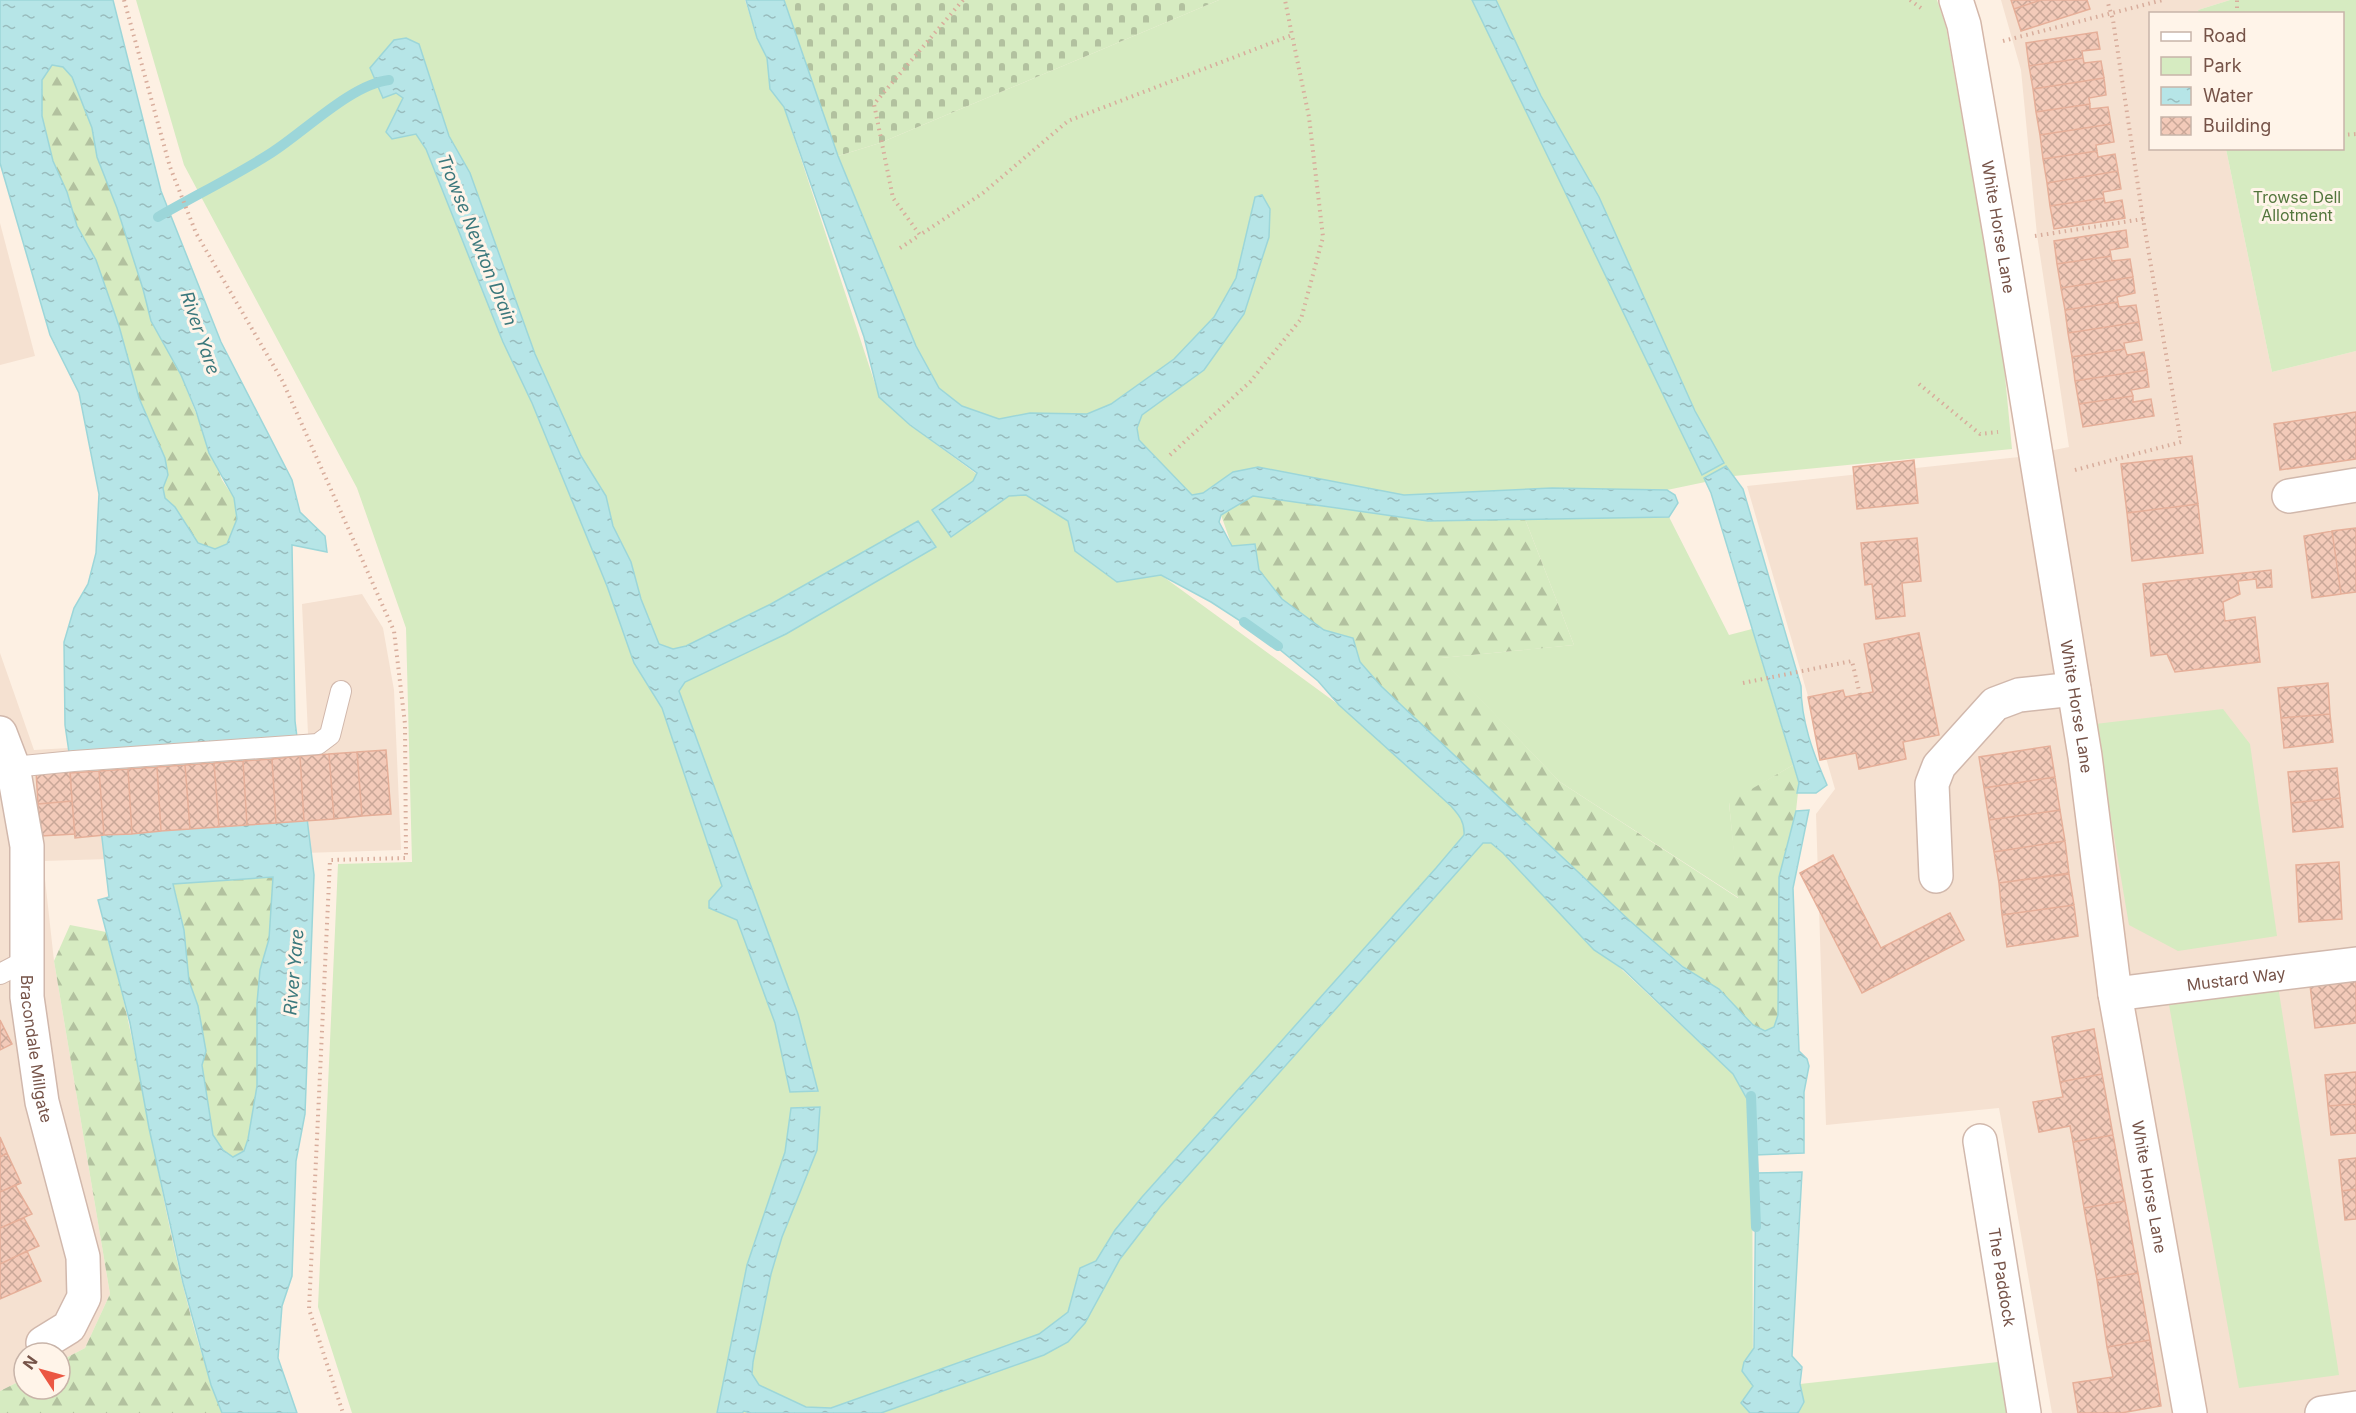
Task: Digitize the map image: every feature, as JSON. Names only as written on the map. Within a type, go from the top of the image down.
[{"type":"street","name":"White Horse Lane","points":[[1956,0],[1964,25],[2001,240],[2074,689],[2115,994],[2190,1413]]},
{"type":"street","points":[[2289,496],[2356,485]]},
{"type":"street","points":[[1936,876],[1932,784],[1939,766],[1995,704],[2019,695],[2074,689]]},
{"type":"street","name":"Bracondale Millgate","points":[[4,748],[27,846],[13,967],[27,997],[42,1102],[83,1257],[84,1297],[69,1327],[46,1341]]},
{"type":"street","name":"Mustard Way","points":[[2115,994],[2356,964]]},
{"type":"street","name":"The Paddock","points":[[1980,1141],[2024,1413]]},
{"type":"street","points":[[2322,1413],[2356,1408]]},
{"type":"lane","points":[[4,748],[74,761],[318,744],[330,735],[341,691]]},
{"type":"path","points":[[124,0],[170,167],[196,233],[283,382],[394,631],[405,724],[406,858],[330,860],[309,1309],[343,1413]]},
{"type":"path","points":[[920,235],[893,198],[874,104],[963,0]]},
{"type":"path","points":[[1170,456],[1250,382],[1301,319],[1323,237],[1309,117],[1285,0]]},
{"type":"path","points":[[2040,480],[2181,442],[2107,0]]},
{"type":"path","points":[[1967,49],[2163,0]]},
{"type":"path","points":[[900,248],[983,194],[1068,121],[1292,35]]},
{"type":"path","points":[[2001,240],[2143,219]]},
{"type":"path","points":[[1919,384],[1980,434],[2031,428]]},
{"type":"path","points":[[1743,683],[1852,661],[1860,695]]},
{"type":"shaded area","points":[[2001,0],[2230,0],[2198,10],[2199,12],[2149,12],[2149,150],[2226,150],[2272,372],[2356,351],[2356,1413],[2052,1413],[1999,1108],[1826,1125],[1816,814],[1835,789],[1747,486],[2019,457],[2069,447],[2037,235],[2021,70]]},
{"type":"shaded area","points":[[0,223],[35,356],[0,365]]},
{"type":"shaded area","points":[[362,594],[383,628],[394,690],[401,850],[43,861],[54,961],[110,1294],[85,1348],[72,1355],[72,1341],[12,1341],[12,1385],[0,1391],[0,653],[34,750],[308,734],[302,604]]},
{"type":"green space","points":[[136,0],[745,0],[757,38],[767,58],[770,89],[784,107],[879,396],[910,425],[982,478],[950,537],[1009,496],[1026,495],[1068,521],[1075,551],[1117,582],[1161,575],[1339,705],[1503,853],[1594,950],[1619,967],[1733,1074],[1752,1108],[1753,1386],[1800,1384],[2007,1361],[2015,1413],[352,1413],[318,1307],[338,864],[412,862],[406,628],[357,488],[184,165]]},
{"type":"green space","points":[[784,0],[1219,0],[880,143],[838,156]]},
{"type":"green space","points":[[1219,0],[1937,0],[1946,27],[2002,345],[2012,449],[1734,476],[1667,490],[1552,488],[1404,495],[1233,472],[1203,493],[1192,495],[1139,440],[1137,428],[1142,415],[1204,370],[1244,314],[1255,197],[1236,278],[1214,317],[1174,359],[1111,404],[1087,414],[1030,413],[999,419],[962,406],[939,388],[916,346],[838,156],[880,143]]},
{"type":"green space","name":"Trowse Dell Allotment","points":[[2230,0],[2356,0],[2356,351],[2272,372],[2226,150],[2344,150],[2344,12],[2199,12],[2198,10]]},
{"type":"green space","points":[[52,65],[63,67],[72,77],[92,128],[97,157],[117,208],[151,321],[181,375],[222,480],[234,498],[238,519],[227,544],[215,549],[198,543],[175,507],[165,498],[163,488],[168,475],[165,458],[139,398],[119,326],[96,260],[77,226],[67,192],[53,161],[42,116],[42,80]]},
{"type":"green space","points":[[1253,496],[1428,521],[1525,519],[1574,645],[1441,658],[1560,782],[1738,898],[1729,802],[1793,765],[1799,783],[1796,811],[1779,877],[1778,1015],[1774,1028],[1765,1031],[1753,1026],[1630,921],[1381,686],[1360,662],[1353,638],[1324,630],[1282,599],[1259,570],[1255,545],[1232,546],[1221,515]]},
{"type":"green space","points":[[1669,517],[1729,635],[1752,629],[1793,765],[1729,803],[1739,898],[1560,782],[1440,658],[1574,645],[1525,519]]},
{"type":"green space","points":[[2223,709],[2250,744],[2277,936],[2178,951],[2129,925],[2095,724]]},
{"type":"green space","points":[[274,877],[269,939],[260,970],[257,1003],[257,1086],[244,1151],[233,1157],[223,1150],[213,1135],[202,1065],[206,1051],[198,1006],[189,981],[184,930],[173,883]]},
{"type":"green space","points":[[70,925],[106,932],[135,1052],[185,1295],[222,1413],[0,1413],[0,1391],[12,1385],[12,1401],[72,1401],[72,1355],[85,1348],[110,1294],[54,961]]},
{"type":"green space","points":[[2278,986],[2339,1375],[2239,1388],[2169,1005]]},
{"type":"water","name":"River Yare","points":[[0,0],[113,0],[161,191],[221,342],[292,480],[300,512],[325,536],[327,552],[292,545],[295,721],[314,875],[305,1114],[296,1161],[292,1276],[282,1306],[278,1358],[297,1413],[222,1413],[211,1385],[183,1283],[149,1128],[130,1023],[98,900],[109,897],[94,771],[70,759],[65,725],[64,642],[74,608],[88,584],[96,553],[99,494],[79,393],[50,335],[0,163]],"holes":[[[52,65],[63,67],[72,77],[92,128],[97,157],[117,208],[151,321],[181,375],[196,411],[209,453],[234,498],[237,519],[227,544],[215,549],[198,543],[175,507],[165,498],[163,488],[168,475],[165,458],[139,398],[119,326],[96,260],[77,226],[67,192],[53,161],[42,116],[42,80]],[[273,877],[269,939],[260,970],[257,1003],[257,1086],[244,1151],[233,1157],[223,1150],[213,1135],[202,1065],[206,1051],[198,1006],[189,981],[184,930],[173,884]]]},
{"type":"water","points":[[746,0],[784,0],[838,156],[916,346],[939,388],[962,406],[999,419],[1030,413],[1087,414],[1111,404],[1174,359],[1214,317],[1236,278],[1255,197],[1262,195],[1270,209],[1269,237],[1244,314],[1204,370],[1142,415],[1137,428],[1139,440],[1192,495],[1203,493],[1233,472],[1258,467],[1404,495],[1552,488],[1667,490],[1675,495],[1678,503],[1669,517],[1428,521],[1253,496],[1221,515],[1219,522],[1232,546],[1255,544],[1259,570],[1282,599],[1324,630],[1353,638],[1360,662],[1381,686],[1630,921],[1683,967],[1719,989],[1753,1025],[1765,1031],[1774,1027],[1778,1015],[1779,877],[1796,811],[1809,810],[1793,888],[1799,1051],[1807,1059],[1809,1066],[1804,1092],[1804,1153],[1755,1155],[1752,1108],[1733,1074],[1623,969],[1594,950],[1503,853],[1491,843],[1483,843],[1160,1207],[1120,1259],[1085,1323],[1068,1342],[1044,1355],[881,1413],[750,1413],[744,1411],[742,1413],[717,1413],[747,1265],[785,1152],[791,1108],[820,1107],[817,1150],[782,1237],[771,1274],[752,1374],[759,1385],[806,1407],[831,1408],[1039,1334],[1068,1312],[1080,1268],[1096,1261],[1115,1230],[1142,1197],[1464,835],[1461,819],[1451,806],[1339,705],[1318,681],[1262,635],[1211,602],[1161,575],[1117,582],[1075,551],[1068,521],[1026,495],[1009,496],[951,537],[932,510],[973,481],[977,473],[910,425],[879,397],[864,337],[784,107],[770,89],[767,58],[757,38]]},
{"type":"water","points":[[1472,0],[1496,0],[1541,96],[1599,197],[1695,411],[1724,463],[1702,475]]},
{"type":"water","points":[[406,38],[419,44],[449,136],[470,173],[535,354],[581,456],[606,496],[613,526],[631,562],[641,599],[659,644],[673,649],[686,646],[771,604],[918,521],[936,547],[786,634],[685,682],[679,691],[798,1014],[818,1091],[790,1092],[775,1023],[737,920],[709,908],[709,901],[722,886],[662,708],[634,663],[607,586],[532,403],[503,342],[426,149],[416,134],[392,139],[386,132],[403,98],[396,93],[383,98],[370,68],[394,40]]},
{"type":"water","points":[[1726,466],[1743,489],[1801,686],[1803,712],[1809,737],[1827,785],[1816,793],[1797,793],[1799,783],[1711,493],[1704,478]]},
{"type":"water","points":[[1802,1172],[1792,1356],[1802,1367],[1800,1384],[1804,1402],[1798,1413],[1750,1413],[1741,1403],[1753,1386],[1742,1371],[1744,1362],[1754,1348],[1756,1173]]},
{"type":"building","points":[[2011,0],[2041,0],[2014,9]]},
{"type":"building","points":[[2041,0],[2087,0],[2090,9],[2021,31],[2014,9]]},
{"type":"building","points":[[2097,32],[2100,49],[2082,51],[2083,58],[2029,66],[2026,43]]},
{"type":"building","points":[[2083,58],[2084,63],[2101,61],[2104,78],[2033,89],[2029,66]]},
{"type":"building","points":[[2104,78],[2106,95],[2089,98],[2090,104],[2036,112],[2033,89]]},
{"type":"building","points":[[2090,104],[2090,109],[2108,107],[2111,124],[2040,135],[2036,112]]},
{"type":"building","points":[[2111,124],[2114,142],[2096,145],[2097,151],[2043,159],[2040,135]]},
{"type":"building","points":[[2097,151],[2098,157],[2115,154],[2118,171],[2047,183],[2043,159]]},
{"type":"building","points":[[2118,171],[2121,189],[2103,192],[2104,198],[2050,206],[2047,183]]},
{"type":"building","points":[[2104,198],[2105,203],[2122,200],[2125,218],[2054,229],[2050,206]]},
{"type":"building","points":[[2126,230],[2128,247],[2110,250],[2111,256],[2057,264],[2054,241]]},
{"type":"building","points":[[2111,256],[2112,261],[2130,259],[2133,277],[2061,288],[2057,264]]},
{"type":"building","points":[[2133,277],[2135,293],[2117,297],[2118,302],[2065,310],[2061,288]]},
{"type":"building","points":[[2118,302],[2119,307],[2136,305],[2139,322],[2068,333],[2065,310]]},
{"type":"building","points":[[2139,322],[2142,340],[2124,343],[2125,349],[2072,357],[2068,333]]},
{"type":"building","points":[[2125,349],[2127,355],[2144,352],[2147,370],[2075,381],[2072,357]]},
{"type":"building","points":[[2147,370],[2149,387],[2131,390],[2133,396],[2079,404],[2075,381]]},
{"type":"building","points":[[2133,396],[2133,402],[2151,399],[2154,416],[2083,427],[2079,404]]},
{"type":"building","points":[[2356,412],[2356,459],[2280,470],[2274,424]]},
{"type":"building","points":[[2192,456],[2198,504],[2127,513],[2121,464]]},
{"type":"building","points":[[1914,460],[1918,503],[1857,509],[1853,467]]},
{"type":"building","points":[[2198,504],[2203,553],[2132,561],[2127,513]]},
{"type":"building","points":[[2356,528],[2356,592],[2341,594],[2332,531]]},
{"type":"building","points":[[2332,531],[2341,594],[2312,598],[2304,536]]},
{"type":"building","points":[[1917,538],[1921,581],[1902,583],[1905,616],[1876,619],[1872,584],[1865,585],[1861,543]]},
{"type":"building","points":[[2271,570],[2272,587],[2257,588],[2256,579],[2238,581],[2240,594],[2223,602],[2225,621],[2255,617],[2260,662],[2175,672],[2167,654],[2151,656],[2143,584]]},
{"type":"building","points":[[1919,633],[1939,735],[1903,742],[1906,759],[1859,769],[1856,753],[1820,760],[1808,697],[1843,690],[1845,697],[1873,692],[1864,644]]},
{"type":"building","points":[[2328,683],[2330,714],[2281,718],[2278,688]]},
{"type":"building","points":[[2330,714],[2333,742],[2284,748],[2281,718]]},
{"type":"building","points":[[2050,746],[2055,777],[1984,788],[1979,757]]},
{"type":"building","points":[[386,750],[391,814],[362,816],[357,752]]},
{"type":"building","points":[[357,752],[362,816],[334,819],[329,754]]},
{"type":"building","points":[[329,754],[334,819],[304,821],[300,756]]},
{"type":"building","points":[[300,756],[304,821],[276,823],[272,759]]},
{"type":"building","points":[[272,759],[276,823],[247,825],[243,761]]},
{"type":"building","points":[[243,761],[247,825],[219,827],[214,763]]},
{"type":"building","points":[[214,763],[219,827],[190,829],[185,765]]},
{"type":"building","points":[[185,765],[190,829],[161,831],[157,767]]},
{"type":"building","points":[[157,767],[161,831],[132,834],[128,769]]},
{"type":"building","points":[[2337,768],[2340,798],[2291,803],[2288,772]]},
{"type":"building","points":[[70,769],[72,801],[38,804],[36,771]]},
{"type":"building","points":[[128,769],[132,834],[104,835],[99,771]]},
{"type":"building","points":[[99,771],[104,835],[75,838],[70,773]]},
{"type":"building","points":[[2055,777],[2060,810],[1989,820],[1984,788]]},
{"type":"building","points":[[2340,798],[2343,827],[2293,832],[2291,803]]},
{"type":"building","points":[[72,801],[75,834],[41,836],[38,804]]},
{"type":"building","points":[[2060,810],[2065,841],[1994,852],[1989,820]]},
{"type":"building","points":[[2065,841],[2069,873],[1999,883],[1994,852]]},
{"type":"building","points":[[1833,855],[1881,948],[1950,913],[1964,940],[1862,993],[1800,873]]},
{"type":"building","points":[[2339,862],[2342,919],[2299,922],[2296,865]]},
{"type":"building","points":[[2069,874],[2074,905],[2002,915],[1999,883]]},
{"type":"building","points":[[2074,905],[2078,936],[2007,947],[2002,915]]},
{"type":"building","points":[[2356,979],[2356,1023],[2315,1028],[2310,985]]},
{"type":"building","points":[[0,1020],[12,1044],[0,1050]]},
{"type":"building","points":[[2094,1029],[2102,1074],[2060,1082],[2052,1037]]},
{"type":"building","points":[[2356,1072],[2356,1104],[2328,1106],[2325,1075]]},
{"type":"building","points":[[2102,1074],[2113,1135],[2073,1142],[2070,1126],[2039,1132],[2033,1102],[2063,1097],[2060,1082]]},
{"type":"building","points":[[2356,1104],[2356,1133],[2331,1135],[2328,1106]]},
{"type":"building","points":[[2113,1135],[2125,1201],[2084,1208],[2073,1142]]},
{"type":"building","points":[[0,1137],[7,1153],[0,1157]]},
{"type":"building","points":[[7,1153],[21,1183],[0,1192],[0,1157]]},
{"type":"building","points":[[2356,1158],[2356,1189],[2342,1191],[2339,1160]]},
{"type":"building","points":[[15,1185],[32,1214],[0,1228],[0,1192]]},
{"type":"building","points":[[2356,1189],[2356,1219],[2345,1220],[2342,1191]]},
{"type":"building","points":[[2125,1201],[2138,1273],[2097,1280],[2084,1208]]},
{"type":"building","points":[[24,1218],[39,1246],[0,1264],[0,1228]]},
{"type":"building","points":[[27,1251],[41,1281],[0,1299],[0,1264]]},
{"type":"building","points":[[2138,1273],[2150,1340],[2107,1347],[2097,1280]]},
{"type":"building","points":[[2150,1340],[2161,1406],[2121,1413],[2078,1413],[2073,1383],[2113,1377],[2107,1347]]},
{"type":"waterway","name":"Trowse Newton Drain","points":[[158,217],[271,153],[344,99],[375,83],[389,80]]},
{"type":"waterway","points":[[1244,622],[1278,646]]},
{"type":"waterway","points":[[1751,1096],[1756,1227]]}]
